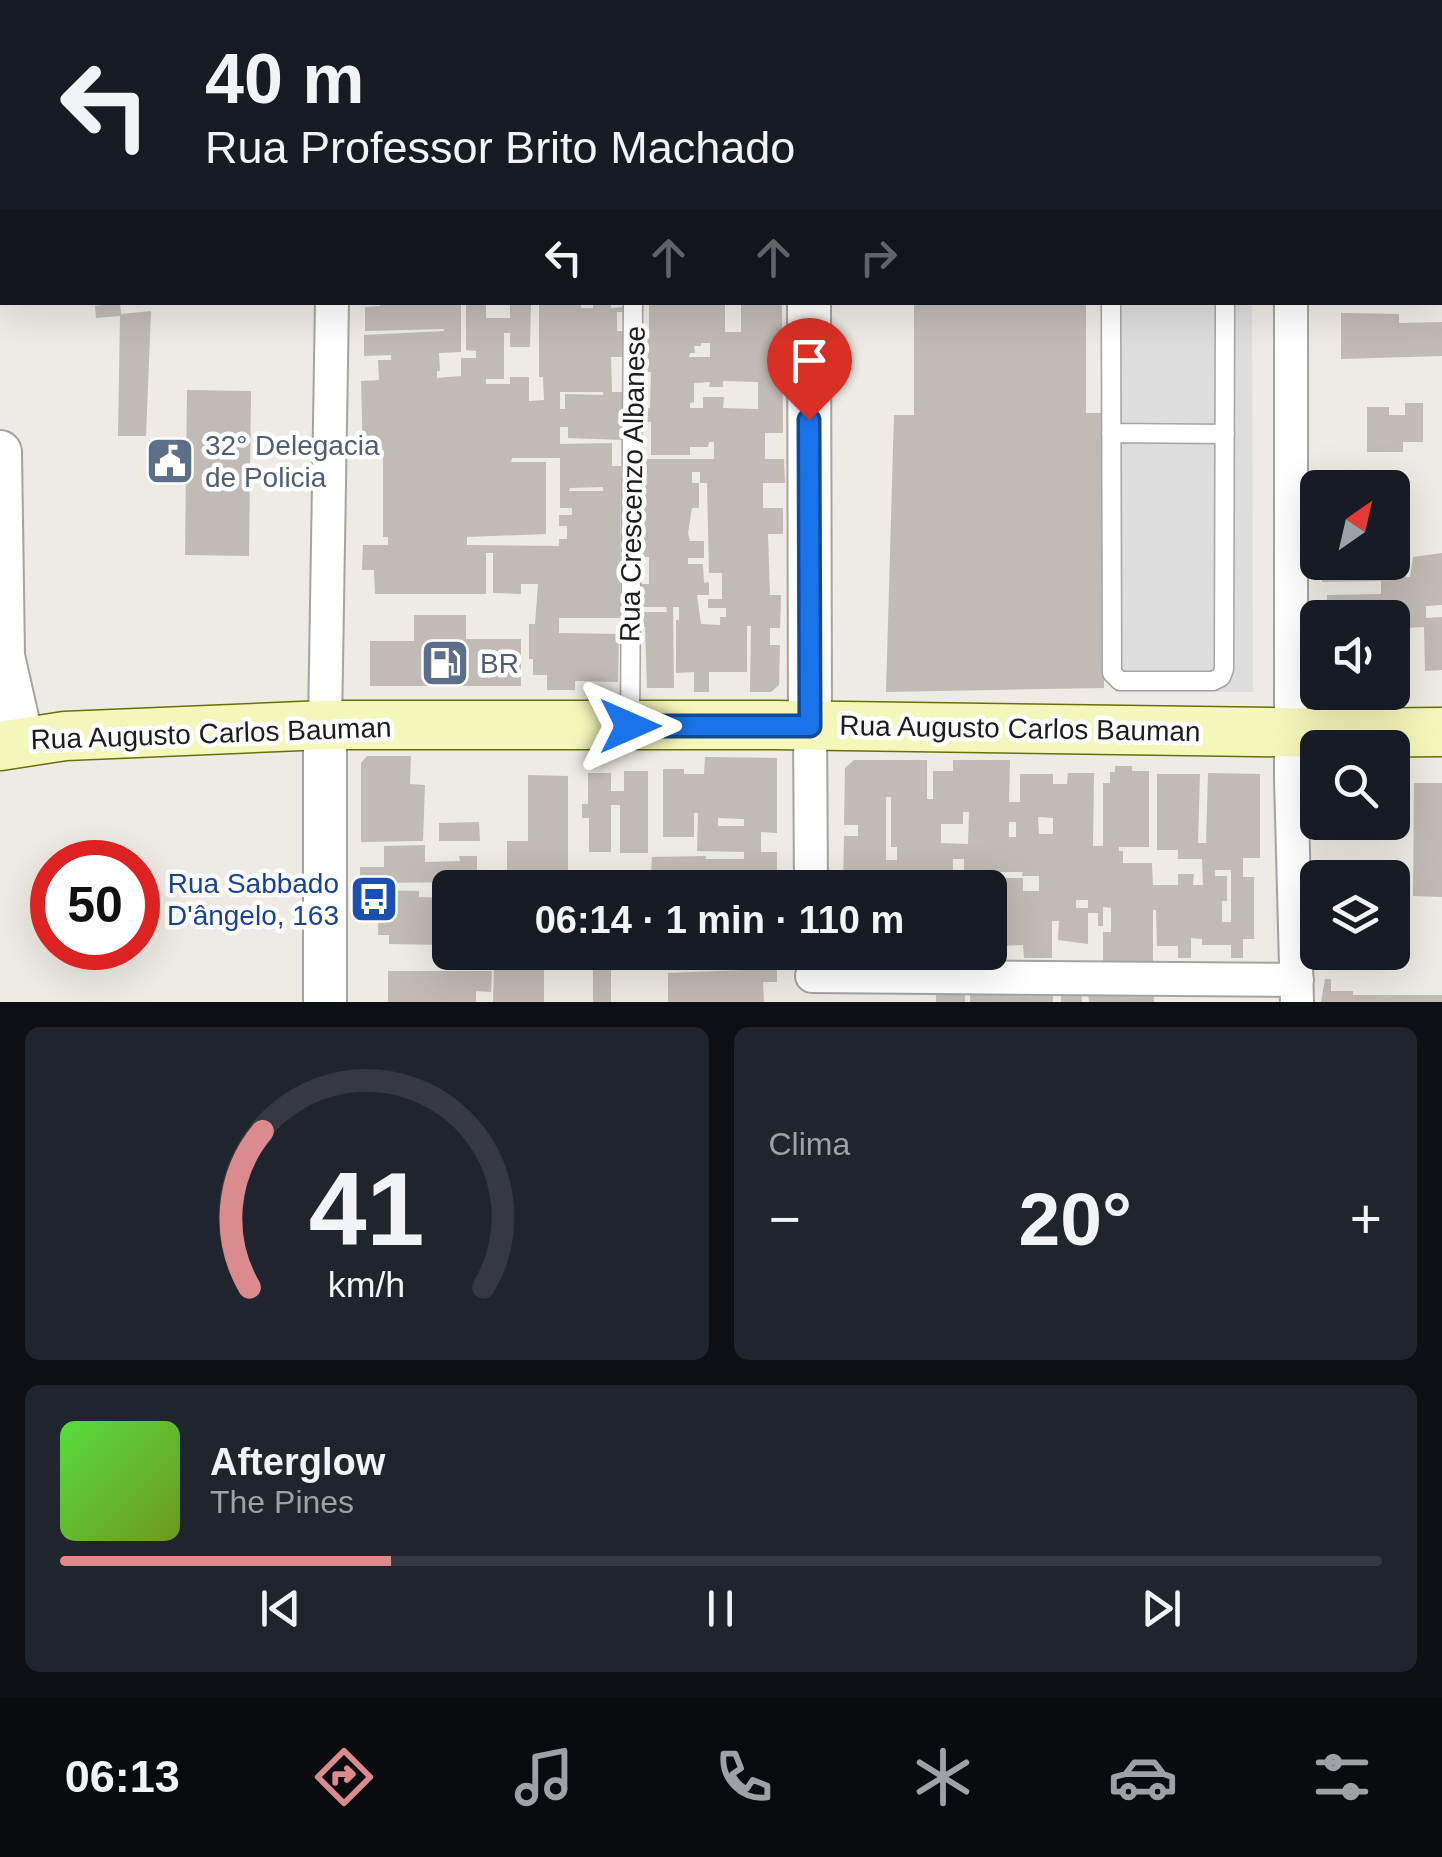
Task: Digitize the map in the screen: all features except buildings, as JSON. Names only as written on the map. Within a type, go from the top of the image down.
[{"type":"main road","name":"Rua Augusto Carlos Bauman","points":[[11,743],[325,725],[1442,732]]},
{"type":"street","points":[[326,1002],[325,725],[332,305]]},
{"type":"street","points":[[809,305],[811,870]]},
{"type":"street","points":[[812,977],[1298,991],[1291,732],[1291,305]]},
{"type":"street","points":[[0,452],[2,659],[11,743]]},
{"type":"lane","name":"Rua Crescenzo Albanese","points":[[630,726],[634,305]]},
{"type":"lane","points":[[1111,305],[1112,673],[1120,681],[1213,682],[1224,670],[1225,305]]},
{"type":"lane","points":[[1111,433],[1225,434]]},
{"type":"shaded area","points":[[1114,305],[1252,305],[1253,692],[1115,692]]},
{"type":"place","name":"32° Delegacia de Policia","points":[[170,461]]},
{"type":"place","name":"BR","points":[[445,663]]},
{"type":"place","name":"Rua Sabbado D'ângelo, 163","points":[[374,899]]},
{"type":"route","points":[[630,726],[810,726],[809,420]]}]
